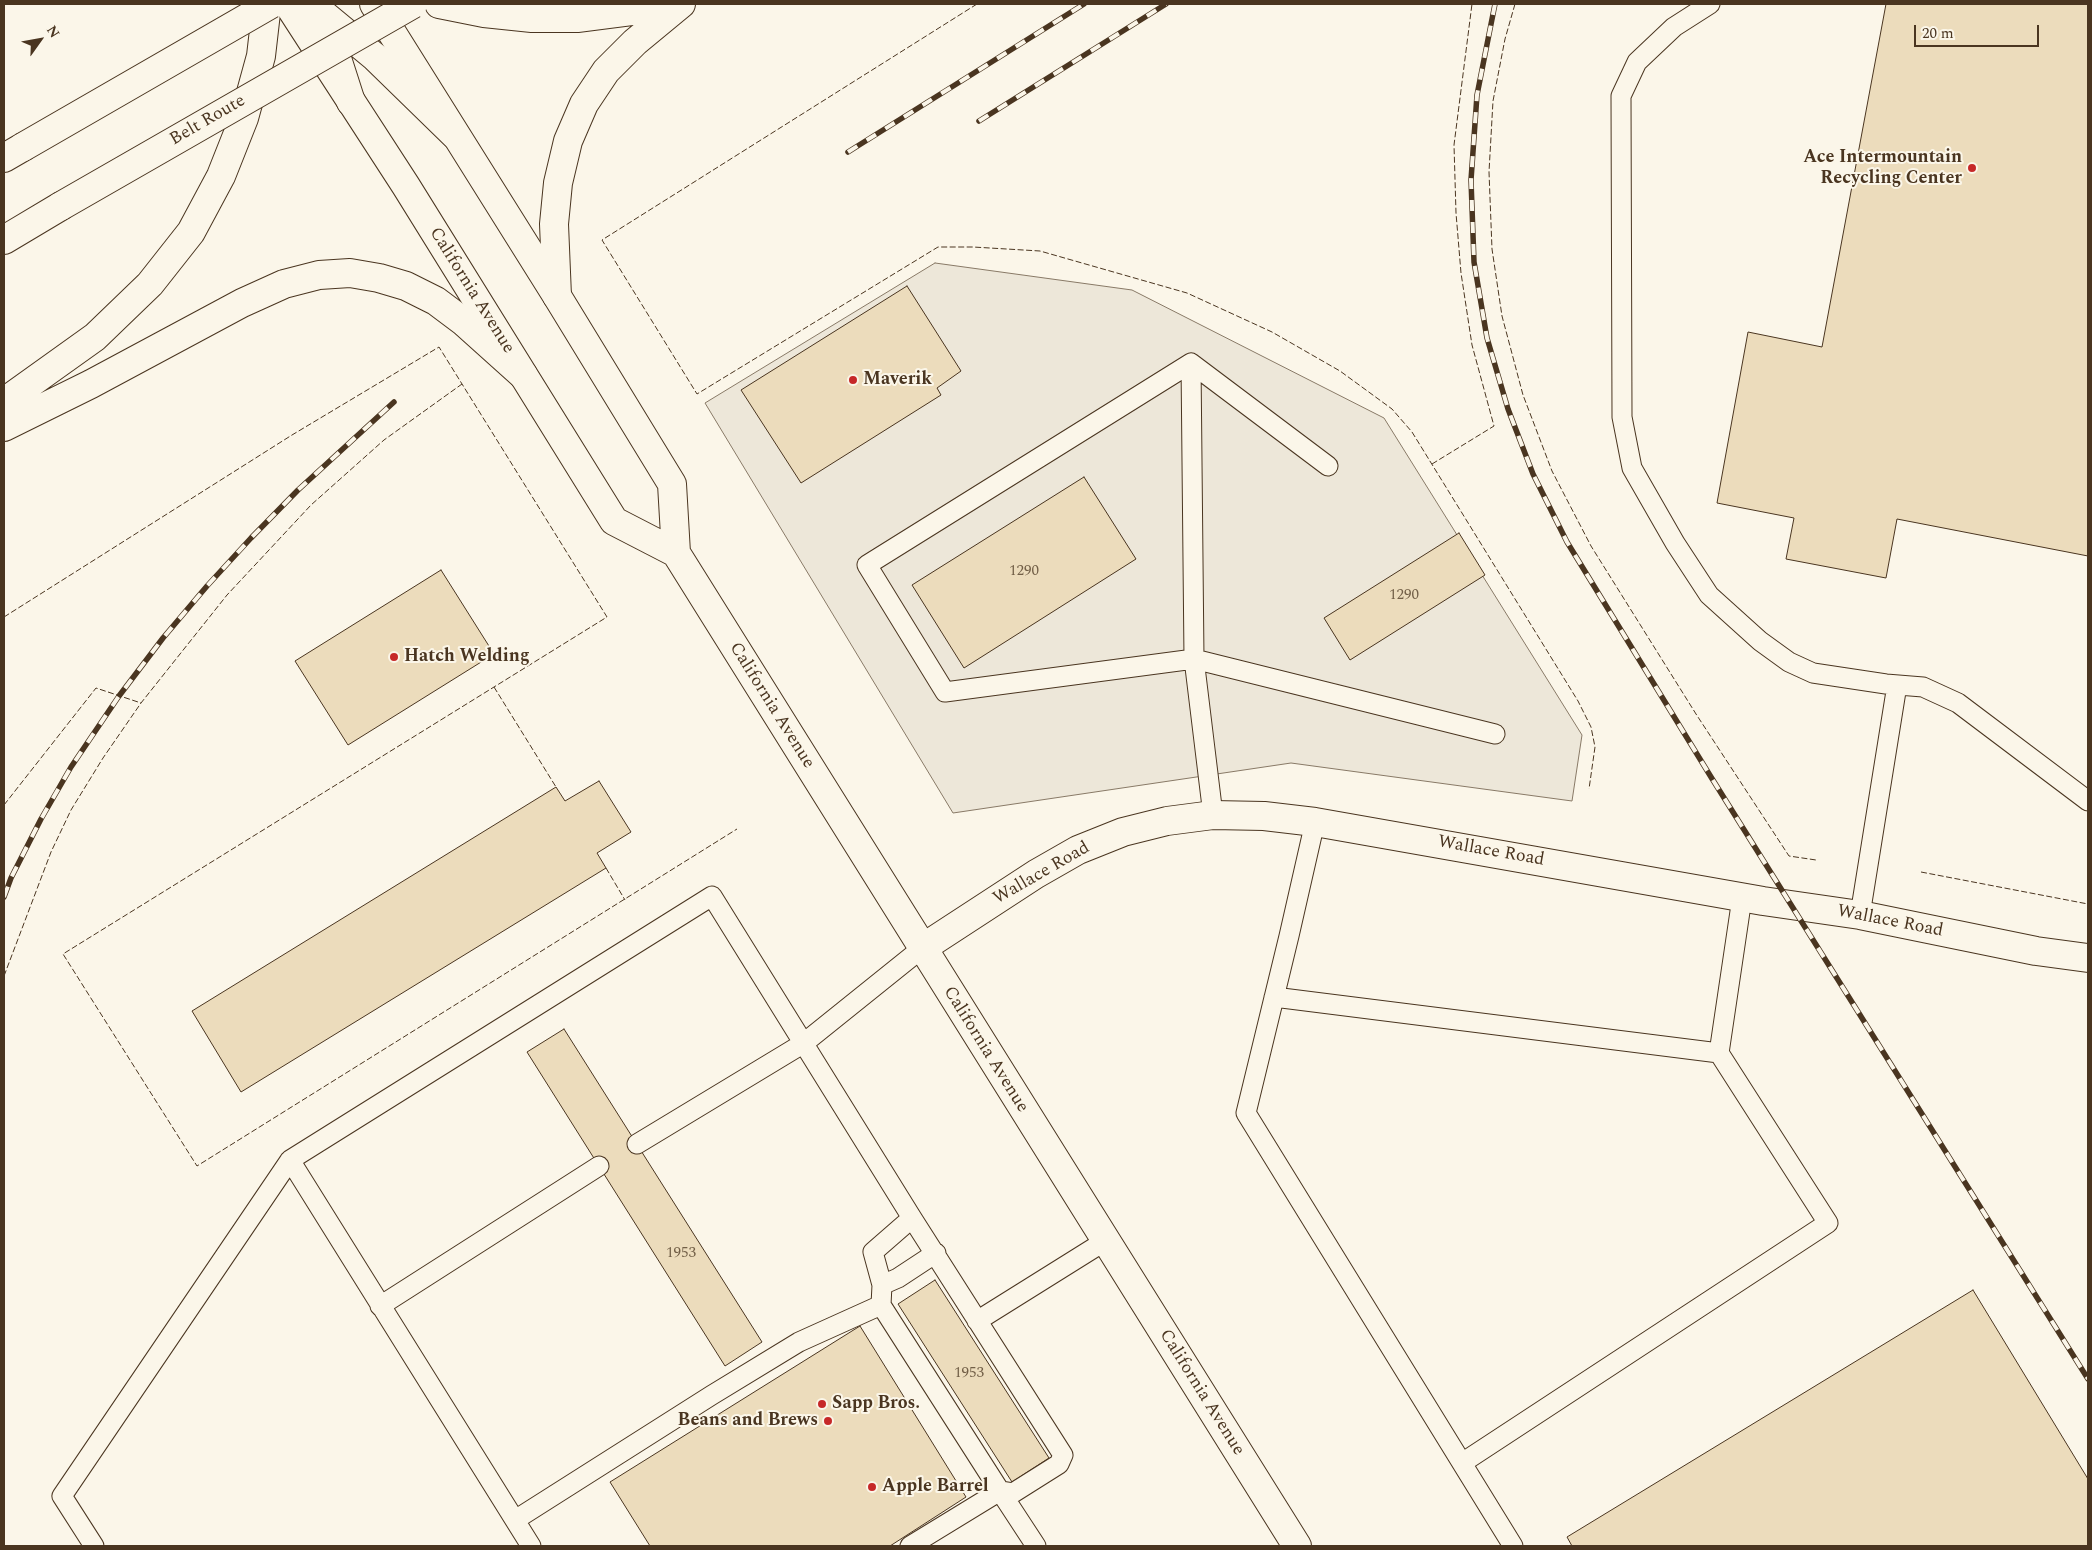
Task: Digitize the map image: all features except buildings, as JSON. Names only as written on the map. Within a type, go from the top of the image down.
[{"type":"main road","points":[[4,402],[95,337],[150,284],[191,232],[221,176],[244,118],[261,56],[267,4]]},
{"type":"main road","points":[[13,152],[271,4]]},
{"type":"main road","name":"California Avenue","points":[[288,4],[352,102],[614,521],[676,553]]},
{"type":"main road","name":"California Avenue","points":[[374,4],[672,484],[676,553],[1296,1546]]},
{"type":"main road","name":"Belt Route","points":[[4,240],[413,4]]},
{"type":"main road","points":[[439,4],[484,13],[532,18],[577,18],[679,5]]},
{"type":"main road","points":[[557,296],[554,224],[558,183],[568,141],[584,104],[606,71],[635,42],[679,5]]},
{"type":"main road","points":[[318,7],[352,102]]},
{"type":"main road","points":[[318,7],[375,57],[455,134]]},
{"type":"main road","points":[[4,427],[91,384],[242,302],[284,284],[319,275],[350,273],[379,278],[406,286],[436,301],[464,322],[523,375]]},
{"type":"main road","name":"Wallace Road","points":[[922,949],[1036,874],[1078,850],[1123,832],[1167,821],[1213,815],[1264,816],[1315,822],[1742,898],[1860,915],[2036,951],[2088,958]]},
{"type":"lane","points":[[1710,4],[1674,27],[1637,62],[1621,96],[1622,417],[1632,468],[1709,595],[1760,641],[1790,662],[1813,673],[1923,687],[1958,703],[2088,801]]},
{"type":"lane","points":[[1191,363],[1328,466]]},
{"type":"lane","points":[[1191,363],[867,565],[945,692],[1194,659],[1495,734]]},
{"type":"lane","points":[[1191,363],[1194,659],[1213,815]]},
{"type":"lane","points":[[1860,915],[1896,684]]},
{"type":"lane","points":[[1315,822],[1246,1113],[1513,1546]]},
{"type":"lane","points":[[94,1546],[62,1496],[290,1160],[712,896],[912,1218],[936,1253],[959,1304],[977,1320],[992,1356],[1023,1404],[1063,1455],[1060,1464],[1013,1493],[1000,1491],[910,1546]]},
{"type":"lane","points":[[1462,1463],[1828,1222],[1719,1053],[1742,898]]},
{"type":"lane","points":[[637,1144],[804,1043],[922,949]]},
{"type":"lane","points":[[1274,998],[1719,1053]]},
{"type":"lane","points":[[290,1160],[532,1546]]},
{"type":"lane","points":[[380,1306],[599,1166]]},
{"type":"lane","points":[[912,1218],[873,1252],[882,1285],[881,1304],[911,1338],[946,1392],[975,1438],[1000,1491],[1036,1546]]},
{"type":"lane","points":[[977,1320],[1105,1241]]},
{"type":"lane","points":[[882,1285],[898,1278],[936,1253]]},
{"type":"lane","points":[[515,1520],[799,1342],[881,1304]]},
{"type":"shaded area","points":[[935,263],[1132,290],[1384,418],[1582,735],[1572,801],[1291,763],[953,813],[705,403]]},
{"type":"railway","points":[[848,152],[1084,4]]},
{"type":"railway","points":[[979,121],[1166,4]]},
{"type":"railway","points":[[1495,4],[1477,95],[1471,180],[1474,262],[1487,338],[1508,409],[1533,474],[1567,542],[1711,777],[2088,1379]]},
{"type":"railway","points":[[4,897],[11,878],[41,819],[71,767],[119,696],[163,638],[251,538],[298,490],[394,402]]},
{"type":"fence","points":[[977,4],[602,240],[697,394],[938,247],[1040,251],[1187,293],[1272,332],[1340,371],[1392,409],[1412,432],[1578,701],[1591,727],[1595,747],[1589,789]]},
{"type":"fence","points":[[1432,464],[1494,426],[1472,345],[1461,273],[1456,213],[1454,145],[1472,4]]},
{"type":"fence","points":[[1515,4],[1505,39],[1493,101],[1489,172],[1492,249],[1502,316],[1523,395],[1552,471],[1591,546],[1696,714],[1789,856],[1816,860]]},
{"type":"fence","points":[[4,617],[292,435],[439,347],[607,617],[63,954],[197,1166],[737,829]]},
{"type":"fence","points":[[4,976],[51,852],[71,810],[103,758],[141,703],[227,595],[311,505],[384,440],[462,384]]},
{"type":"fence","points":[[494,687],[556,787]]},
{"type":"fence","points":[[4,805],[96,688],[141,703]]},
{"type":"fence","points":[[606,868],[625,900]]},
{"type":"fence","points":[[1921,872],[2088,904]]},
{"type":"place","name":"Ace Intermountain Recycling Center","points":[[1972,168]]},
{"type":"place","name":"Maverik","points":[[853,380]]},
{"type":"place","name":"Hatch Welding","points":[[394,657]]},
{"type":"place","name":"Sapp Bros.","points":[[822,1404]]},
{"type":"place","name":"Beans and Brews","points":[[828,1421]]},
{"type":"place","name":"Apple Barrel","points":[[872,1487]]}]
